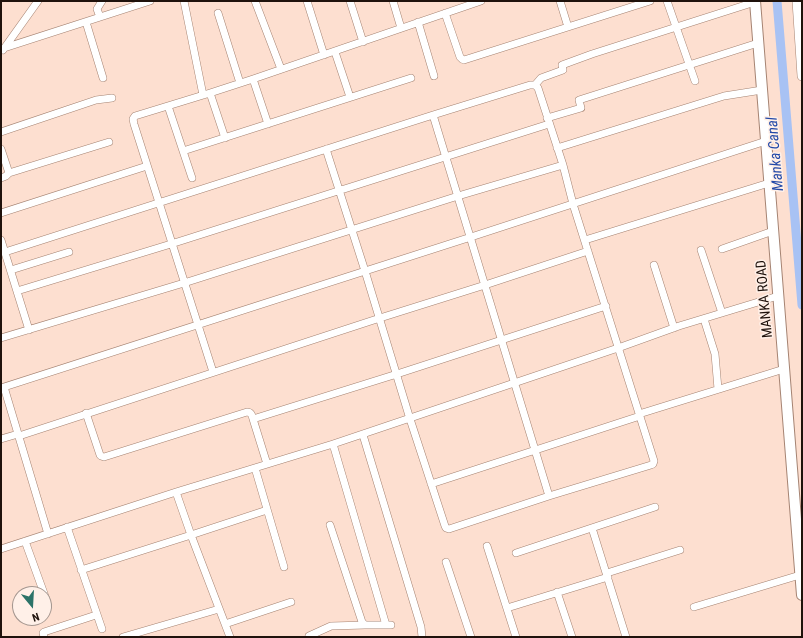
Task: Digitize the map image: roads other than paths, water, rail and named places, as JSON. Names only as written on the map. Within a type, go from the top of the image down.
[{"type":"main road","name":"MANKA ROAD","points":[[755,2],[802,595]]},
{"type":"street","points":[[2,51],[38,1]]},
{"type":"street","points":[[100,17],[97,9],[102,1]]},
{"type":"street","points":[[2,51],[150,1]]},
{"type":"street","points":[[184,1],[206,94],[225,138]]},
{"type":"street","points":[[255,1],[281,69]]},
{"type":"street","points":[[307,1],[324,55]]},
{"type":"street","points":[[350,1],[363,42]]},
{"type":"street","points":[[393,1],[401,28]]},
{"type":"street","points":[[213,372],[134,124],[133,119],[135,116],[335,52],[481,1]]},
{"type":"street","points":[[560,1],[568,27]]},
{"type":"street","points":[[445,13],[460,57],[464,60],[650,1]]},
{"type":"street","points":[[667,1],[695,82]]},
{"type":"street","points":[[5,252],[432,115],[530,85],[535,85],[541,78],[563,70],[562,65],[755,2]]},
{"type":"street","points":[[798,4],[802,76]]},
{"type":"street","points":[[218,13],[240,83]]},
{"type":"street","points":[[86,22],[104,78]]},
{"type":"street","points":[[418,22],[434,76]]},
{"type":"street","points":[[17,291],[172,244],[446,157],[581,108],[579,100],[758,43]]},
{"type":"street","points":[[335,52],[350,97]]},
{"type":"street","points":[[183,151],[411,78]]},
{"type":"street","points":[[253,79],[268,124]]},
{"type":"street","points":[[326,149],[431,484],[445,526],[449,529],[549,496],[651,466],[654,461],[573,204],[563,166],[538,88],[535,85]]},
{"type":"street","points":[[557,148],[724,96],[762,90]]},
{"type":"street","points":[[1,132],[96,100],[112,98]]},
{"type":"street","points":[[168,106],[192,178]]},
{"type":"street","points":[[432,115],[471,237],[549,496]]},
{"type":"street","points":[[48,534],[3,387],[766,141]]},
{"type":"street","points":[[1,178],[9,173],[109,142]]},
{"type":"street","points":[[1,149],[9,173]]},
{"type":"street","points":[[1,213],[147,166]]},
{"type":"street","points":[[1,338],[184,283],[458,196],[563,166]]},
{"type":"street","points":[[585,240],[769,183]]},
{"type":"street","points":[[722,249],[773,231]]},
{"type":"street","points":[[1,240],[29,330]]},
{"type":"street","points":[[701,250],[722,313]]},
{"type":"street","points":[[1,439],[18,435],[588,251]]},
{"type":"street","points":[[11,270],[69,252]]},
{"type":"street","points":[[654,265],[674,328]]},
{"type":"street","points":[[1,549],[176,492],[410,419],[674,328],[778,296]]},
{"type":"street","points":[[253,419],[502,341],[606,306]]},
{"type":"street","points":[[704,319],[715,354],[718,389]]},
{"type":"street","points":[[431,484],[718,389],[784,369]]},
{"type":"street","points":[[86,413],[100,455],[104,457],[250,412],[267,464]]},
{"type":"street","points":[[363,434],[421,627],[422,637]]},
{"type":"street","points":[[309,636],[331,626],[389,625],[333,444]]},
{"type":"street","points":[[255,468],[284,566]]},
{"type":"street","points":[[176,492],[191,536],[230,637]]},
{"type":"street","points":[[516,553],[655,507]]},
{"type":"street","points":[[81,570],[191,536],[268,510]]},
{"type":"street","points":[[330,525],[362,622],[365,625]]},
{"type":"street","points":[[67,527],[102,629]]},
{"type":"street","points":[[592,528],[626,637]]},
{"type":"street","points":[[25,541],[41,586]]},
{"type":"street","points":[[487,546],[516,637]]},
{"type":"street","points":[[507,608],[680,550]]},
{"type":"street","points":[[446,562],[471,637]]},
{"type":"street","points":[[694,607],[800,575]]},
{"type":"street","points":[[558,592],[572,637]]},
{"type":"street","points":[[225,624],[291,602]]},
{"type":"street","points":[[123,637],[219,609]]},
{"type":"street","points":[[44,637],[44,632],[96,614]]},
{"type":"waterway","name":"Manka Canal","points":[[777,1],[802,305]]}]
